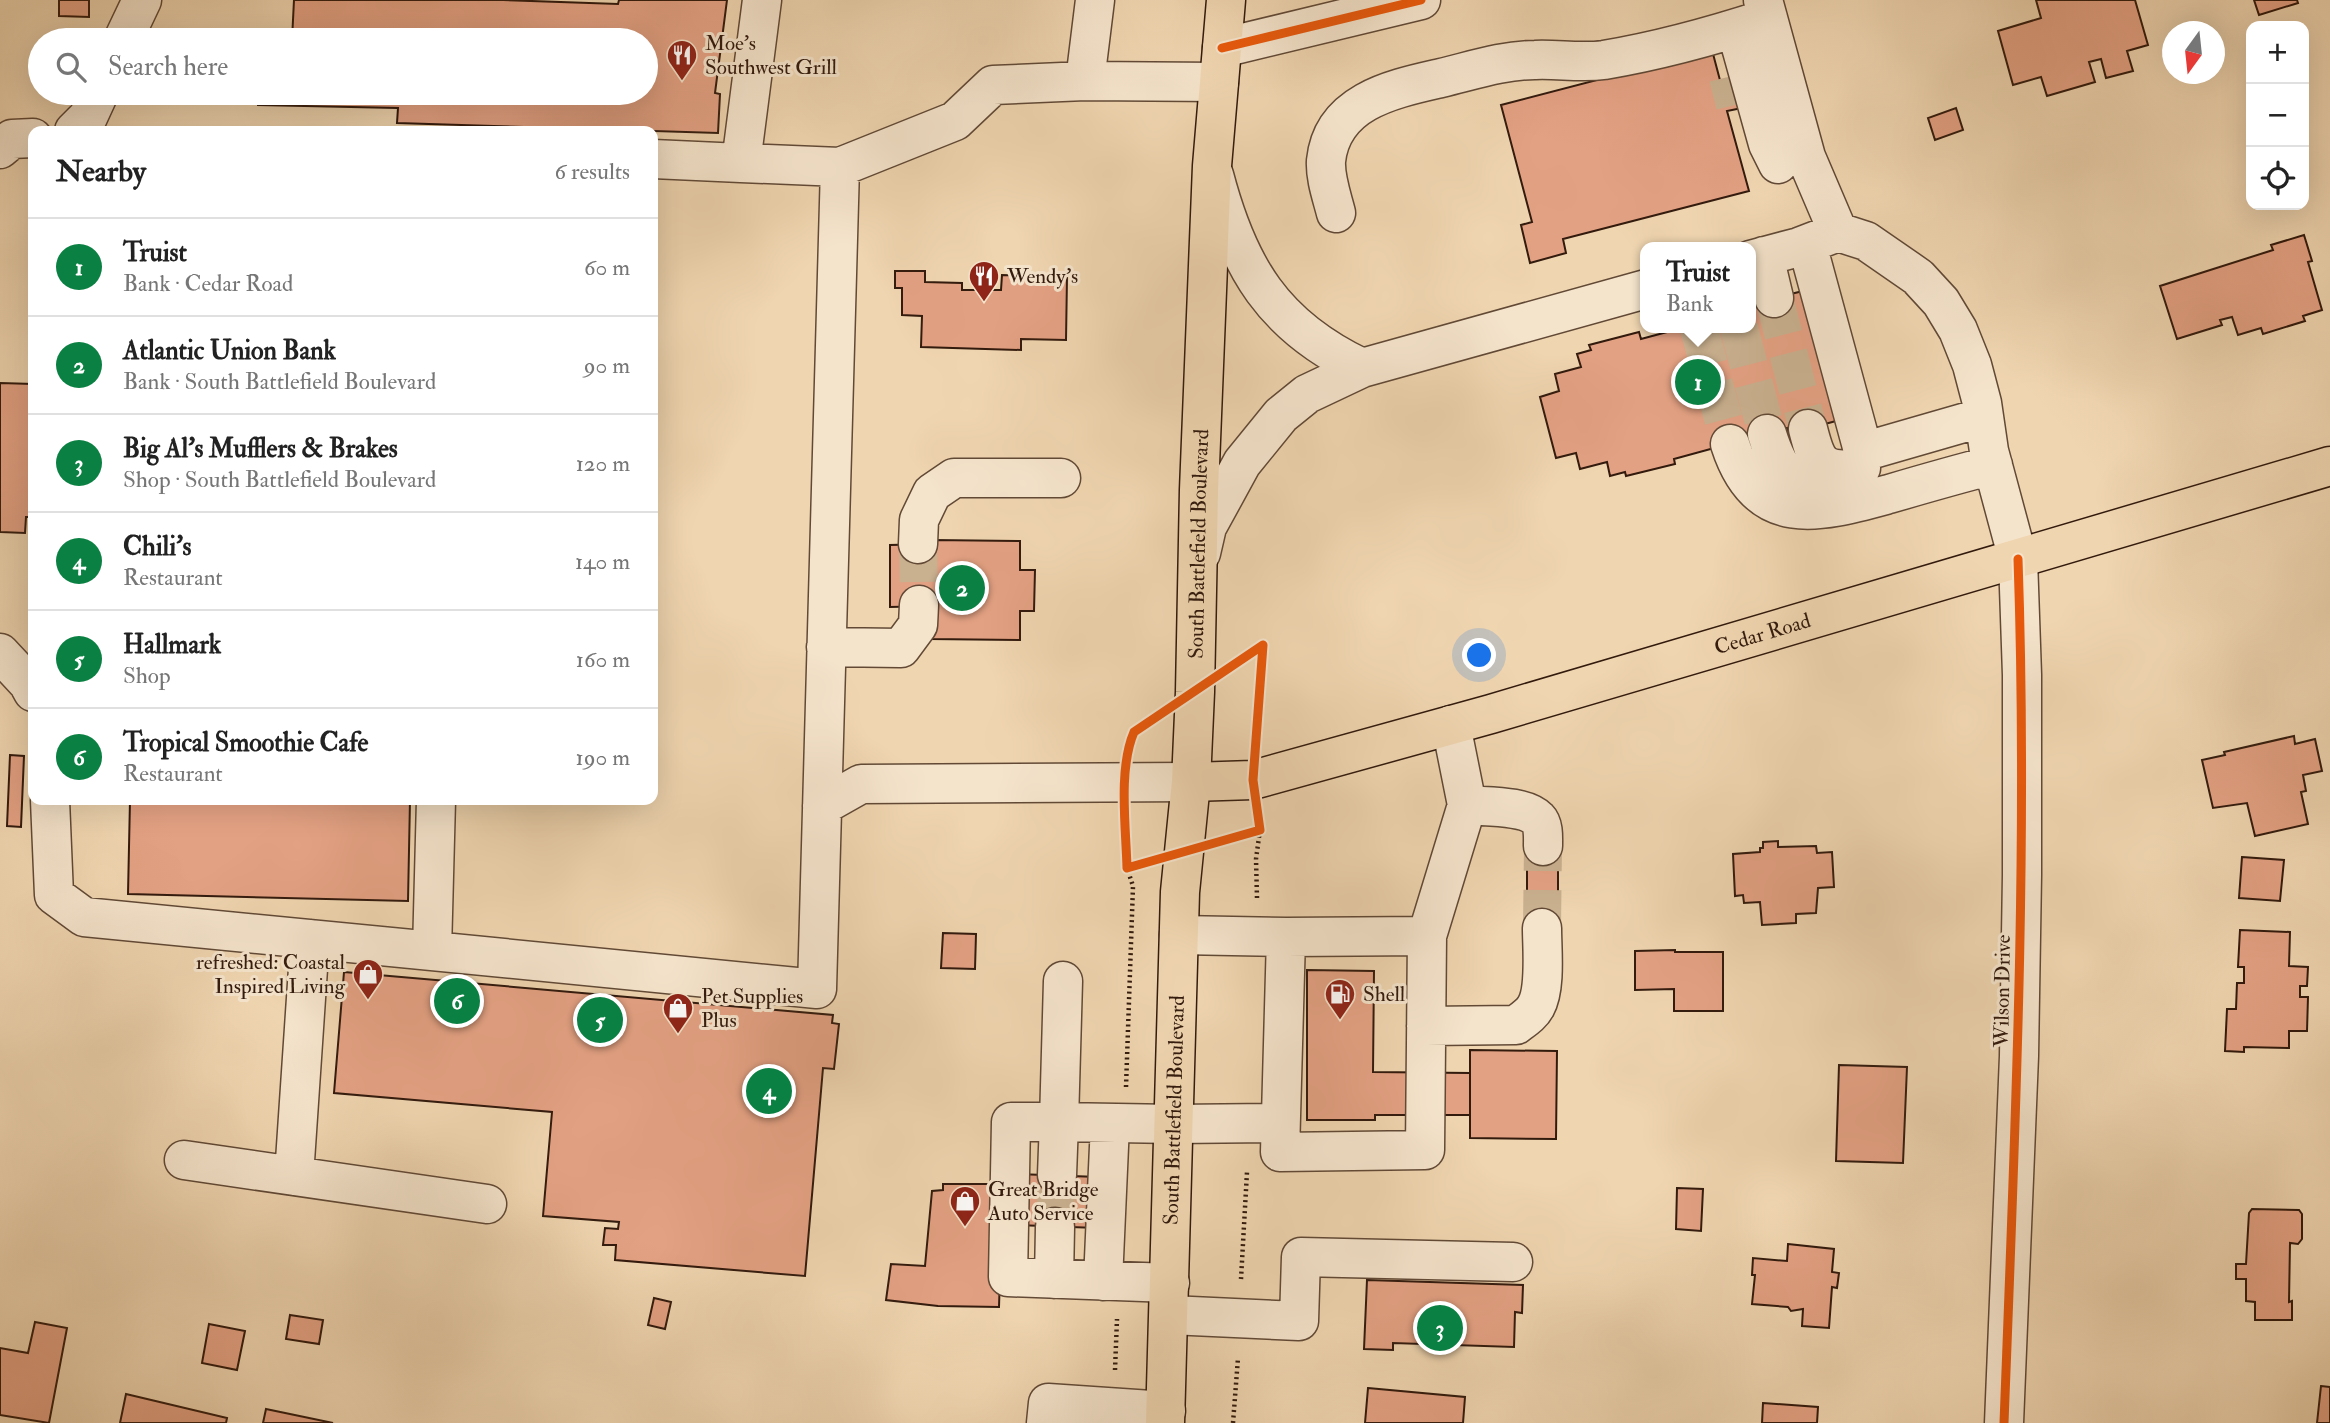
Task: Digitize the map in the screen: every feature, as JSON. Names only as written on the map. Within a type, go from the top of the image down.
[{"type":"main road","name":"South Battlefield Boulevard","points":[[1165,1417],[1179,935],[1191,782],[1212,166],[1226,0]]},
{"type":"main road","name":"Cedar Road","points":[[1191,782],[1253,780],[1451,725],[2330,466]]},
{"type":"street","points":[[129,28],[142,0]]},
{"type":"street","points":[[741,163],[762,0]]},
{"type":"street","points":[[1085,82],[1096,0]]},
{"type":"street","points":[[658,159],[840,167],[955,121],[993,85],[1085,82],[1221,65],[1421,0]]},
{"type":"street","points":[[1746,20],[1731,91],[1742,126],[1756,147],[1818,190]]},
{"type":"street","points":[[1746,20],[1769,144],[1778,164]]},
{"type":"street","points":[[1746,20],[1818,190],[1822,238],[1862,447],[1873,449],[1988,442]]},
{"type":"street","points":[[1336,213],[1327,174],[1329,148],[1334,134],[1349,113],[1371,99],[1414,84],[1514,62],[1602,60],[1746,20]]},
{"type":"street","points":[[79,126],[88,117],[94,105]]},
{"type":"street","points":[[0,149],[12,139],[28,138]]},
{"type":"street","points":[[1212,166],[1224,214],[1268,298],[1303,333],[1332,354],[1362,368]]},
{"type":"street","points":[[50,805],[54,895],[84,917],[817,989],[840,167]]},
{"type":"street","points":[[1759,279],[1822,238]]},
{"type":"street","name":"Wilson Drive","points":[[1822,238],[1867,241],[1918,278],[1941,302],[1958,330],[1967,353],[2018,559],[2022,675],[2022,901],[2019,1056],[2004,1423]]},
{"type":"street","points":[[1197,570],[1206,527],[1242,463],[1281,415],[1307,394],[1362,368],[1640,291]]},
{"type":"street","points":[[1768,436],[1777,463],[1791,480],[1816,492],[1988,442],[1836,508],[1807,511],[1784,507],[1763,497],[1745,476],[1768,436]]},
{"type":"street","points":[[918,544],[919,520],[932,493],[954,478],[1061,478]]},
{"type":"street","points":[[826,647],[901,648],[918,625],[919,605]]},
{"type":"street","points":[[0,653],[28,683]]},
{"type":"street","points":[[1286,937],[1280,1152],[1425,1150],[1427,936],[1467,805],[1451,725]]},
{"type":"street","points":[[822,806],[861,784],[1191,782]]},
{"type":"street","points":[[432,951],[436,805]]},
{"type":"street","points":[[1467,805],[1524,810],[1538,819],[1542,826],[1543,846]]},
{"type":"street","points":[[1426,1026],[1516,1025],[1528,1016],[1536,1006],[1541,992],[1542,928]]},
{"type":"street","points":[[1179,935],[1427,936]]},
{"type":"street","points":[[294,1176],[310,939]]},
{"type":"street","points":[[1057,1175],[1063,981]]},
{"type":"street","points":[[1279,1123],[1174,1125],[1011,1122],[1008,1276],[1103,1281],[1170,1299],[1299,1321],[1301,1257],[1513,1262]]},
{"type":"street","points":[[1103,1281],[1110,1124]]},
{"type":"street","points":[[184,1160],[486,1204]]},
{"type":"street","points":[[1054,1279],[1055,1227]]},
{"type":"street","points":[[1046,1423],[1048,1404],[1165,1417]]},
{"type":"path","points":[[1247,834],[1259,830],[1253,780]]},
{"type":"path","points":[[1127,856],[1127,868],[1184,852]]},
{"type":"building","points":[[59,0],[89,0],[89,17],[59,16]]},
{"type":"building","points":[[294,0],[503,0],[618,4],[619,0],[727,0],[715,93],[720,94],[718,133],[658,131],[658,126],[397,123],[398,108],[258,105],[658,105],[658,28],[293,28]]},
{"type":"building","points":[[2036,0],[2135,0],[2148,45],[2127,51],[2133,71],[2106,78],[2101,59],[2089,62],[2095,82],[2047,96],[2041,77],[2013,85],[1998,31],[2041,18]]},
{"type":"building","points":[[2254,0],[2297,0],[2298,3],[2259,15]]},
{"type":"building","points":[[1712,50],[1721,84],[1744,77],[1752,106],[1727,111],[1749,191],[1563,239],[1566,253],[1530,263],[1521,225],[1532,222],[1501,105]]},
{"type":"building","points":[[1956,108],[1963,130],[1935,140],[1928,118]]},
{"type":"building","points":[[2304,235],[2312,261],[2308,262],[2322,310],[2303,316],[2305,321],[2263,334],[2261,328],[2238,335],[2232,317],[2220,320],[2222,325],[2177,339],[2160,286],[2273,250],[2271,245]]},
{"type":"building","name":"Wendy's","points":[[895,271],[925,271],[925,282],[962,283],[962,290],[1001,290],[1002,275],[1067,277],[1066,340],[1021,339],[1021,350],[921,347],[922,316],[902,315],[902,288],[895,288]]},
{"type":"building","points":[[1803,291],[1836,421],[1788,434],[1787,428],[1674,459],[1675,464],[1626,476],[1625,472],[1610,476],[1607,462],[1580,469],[1576,453],[1556,458],[1540,397],[1559,391],[1555,374],[1581,367],[1577,354],[1591,350],[1589,345],[1639,332],[1641,339],[1663,333],[1756,333],[1756,303]]},
{"type":"building","points":[[0,383],[28,384],[28,517],[25,533],[0,532]]},
{"type":"building","points":[[932,540],[1020,541],[1020,570],[1035,570],[1034,611],[1020,611],[1020,640],[930,639],[931,606],[890,607],[890,545],[932,544]]},
{"type":"building","points":[[2294,736],[2295,744],[2315,739],[2322,771],[2303,775],[2306,791],[2301,792],[2308,824],[2255,836],[2247,803],[2213,808],[2202,760],[2225,755],[2224,752]]},
{"type":"building","points":[[10,755],[24,756],[21,827],[7,826]]},
{"type":"building","points":[[130,805],[410,805],[408,901],[128,894]]},
{"type":"building","points":[[1778,841],[1778,847],[1816,846],[1817,853],[1832,852],[1834,887],[1818,888],[1816,913],[1796,914],[1796,923],[1762,925],[1760,902],[1744,903],[1743,895],[1735,896],[1733,854],[1760,852],[1763,842]]},
{"type":"building","points":[[1527,846],[1558,846],[1558,928],[1527,928]]},
{"type":"building","points":[[2242,857],[2284,860],[2280,901],[2239,898]]},
{"type":"building","points":[[2240,930],[2290,932],[2289,966],[2308,967],[2307,986],[2300,986],[2300,997],[2308,997],[2307,1031],[2289,1031],[2289,1048],[2244,1047],[2244,1052],[2225,1051],[2227,1009],[2236,1009],[2237,983],[2244,983],[2244,967],[2238,967]]},
{"type":"building","points":[[943,933],[976,934],[975,969],[941,968]]},
{"type":"building","points":[[1635,951],[1723,952],[1723,1011],[1674,1011],[1674,989],[1635,990]]},
{"type":"building","name":"Shell","points":[[1307,970],[1374,971],[1373,1072],[1470,1073],[1470,1115],[1375,1115],[1375,1120],[1307,1120]]},
{"type":"building","points":[[344,972],[833,1015],[832,1023],[839,1024],[834,1069],[823,1068],[805,1276],[615,1260],[616,1245],[603,1245],[605,1228],[618,1229],[619,1222],[543,1216],[552,1112],[334,1093]]},
{"type":"building","points":[[1470,1050],[1557,1051],[1556,1139],[1470,1138]]},
{"type":"building","points":[[1839,1065],[1907,1067],[1903,1163],[1836,1161]]},
{"type":"building","points":[[1017,1174],[1098,1177],[1097,1228],[1016,1225]]},
{"type":"building","name":"Great Bridge Auto Service","points":[[943,1184],[1003,1184],[999,1307],[938,1306],[886,1300],[891,1264],[925,1266],[932,1191],[943,1190]]},
{"type":"building","points":[[1677,1188],[1703,1189],[1701,1231],[1676,1229]]},
{"type":"building","points":[[2252,1209],[2299,1210],[2302,1214],[2302,1239],[2298,1244],[2290,1243],[2289,1302],[2292,1301],[2292,1320],[2255,1320],[2255,1302],[2246,1301],[2246,1279],[2236,1279],[2236,1264],[2246,1264],[2249,1213]]},
{"type":"building","points":[[1788,1244],[1834,1249],[1832,1272],[1839,1273],[1837,1288],[1832,1287],[1829,1328],[1802,1326],[1803,1309],[1791,1311],[1788,1307],[1752,1304],[1755,1275],[1752,1275],[1753,1258],[1787,1261]]},
{"type":"building","points":[[1367,1280],[1523,1285],[1522,1313],[1515,1312],[1514,1347],[1393,1343],[1393,1350],[1364,1349]]},
{"type":"building","points":[[654,1298],[671,1302],[665,1329],[648,1325]]},
{"type":"building","points":[[290,1315],[323,1320],[319,1344],[286,1339]]},
{"type":"building","points":[[35,1322],[67,1328],[49,1423],[0,1415],[0,1348],[28,1353]]},
{"type":"building","points":[[209,1324],[245,1331],[237,1370],[202,1363]]},
{"type":"building","points":[[2321,1386],[2330,1387],[2330,1423],[2317,1423]]},
{"type":"building","points":[[1368,1388],[1465,1397],[1463,1423],[1365,1423]]},
{"type":"building","points":[[126,1394],[227,1418],[226,1423],[120,1423]]},
{"type":"building","points":[[1763,1403],[1818,1407],[1817,1423],[1762,1423]]},
{"type":"building","points":[[266,1409],[333,1423],[263,1423]]},
{"type":"tunnel","points":[[1728,77],[1735,105]]},
{"type":"tunnel","points":[[1774,298],[1808,429]]},
{"type":"tunnel","points":[[1700,333],[1730,444]]},
{"type":"tunnel","points":[[1740,333],[1767,434]]},
{"type":"tunnel","points":[[918,544],[919,605]]},
{"type":"tunnel","points":[[1542,928],[1543,846]]},
{"type":"tunnel","points":[[1055,1227],[1057,1175]]},
{"type":"cycle path","points":[[1222,48],[1421,0]]},
{"type":"cycle path","points":[[2004,1423],[2021,883],[2018,559]]},
{"type":"cycle path","points":[[1263,645],[1253,780],[1260,830],[1127,868],[1124,781],[1134,732],[1263,645]]},
{"type":"place","name":"Moe's Southwest Grill","points":[[682,82]]},
{"type":"place","name":"Wendy's","points":[[984,303]]},
{"type":"place","name":"Truist","points":[[1698,382]]},
{"type":"place","name":"Atlantic Union Bank","points":[[962,588]]},
{"type":"place","name":"refreshed: Coastal Inspired Living","points":[[368,1001]]},
{"type":"place","name":"Tropical Smoothie Cafe","points":[[457,1001]]},
{"type":"place","name":"Hallmark","points":[[600,1020]]},
{"type":"place","name":"Shell","points":[[1340,1021]]},
{"type":"place","name":"Pet Supplies Plus","points":[[678,1035]]},
{"type":"place","name":"Chili's","points":[[769,1091]]},
{"type":"place","name":"Great Bridge Auto Service","points":[[965,1228]]},
{"type":"place","name":"Big Al's Mufflers & Brakes","points":[[1440,1328]]}]
